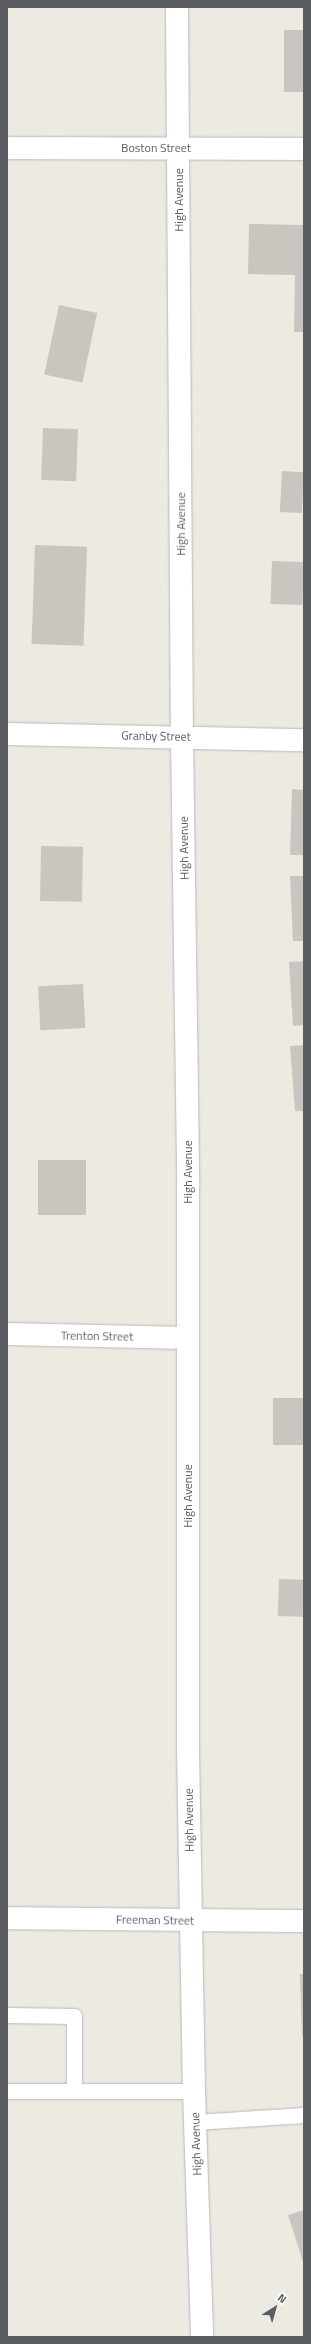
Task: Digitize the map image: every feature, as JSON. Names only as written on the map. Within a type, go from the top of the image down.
[{"type":"main road","name":"High Avenue","points":[[177,7],[182,736],[188,1187],[188,1750],[194,2091],[202,2337]]},
{"type":"main road","name":"Boston Street","points":[[7,148],[304,149]]},
{"type":"main road","name":"Granby Street","points":[[7,734],[182,736],[304,740]]},
{"type":"main road","name":"Trenton Street","points":[[7,1334],[188,1338]]},
{"type":"main road","name":"Freeman Street","points":[[7,1918],[304,1921]]},
{"type":"lane","points":[[7,2015],[74,2016],[74,2091]]},
{"type":"lane","points":[[7,2090],[194,2091]]},
{"type":"lane","points":[[195,2122],[304,2115]]},
{"type":"building","points":[[284,30],[304,30],[304,92],[284,92]]},
{"type":"building","points":[[249,224],[304,225],[304,332],[294,332],[295,275],[248,274]]},
{"type":"building","points":[[59,305],[97,313],[82,383],[44,374]]},
{"type":"building","points":[[43,428],[78,429],[76,481],[41,480]]},
{"type":"building","points":[[282,471],[304,472],[302,513],[280,512]]},
{"type":"building","points":[[35,545],[87,547],[84,646],[32,644]]},
{"type":"building","points":[[272,561],[304,562],[302,605],[270,604]]},
{"type":"building","points":[[292,789],[304,790],[304,855],[290,855]]},
{"type":"building","points":[[41,846],[83,847],[82,902],[40,901]]},
{"type":"building","points":[[290,876],[304,876],[304,941],[293,941]]},
{"type":"building","points":[[304,961],[304,1025],[293,1026],[289,962]]},
{"type":"building","points":[[83,984],[85,1028],[40,1030],[38,986]]},
{"type":"building","points":[[304,1045],[304,1111],[295,1111],[290,1046]]},
{"type":"building","points":[[38,1160],[86,1160],[86,1215],[38,1215]]},
{"type":"building","points":[[273,1398],[304,1398],[304,1445],[273,1445]]},
{"type":"building","points":[[279,1579],[304,1580],[303,1617],[278,1616]]},
{"type":"building","points":[[300,1974],[304,1974],[304,2036],[302,2036]]},
{"type":"building","points":[[304,2210],[304,2265],[288,2215]]}]
